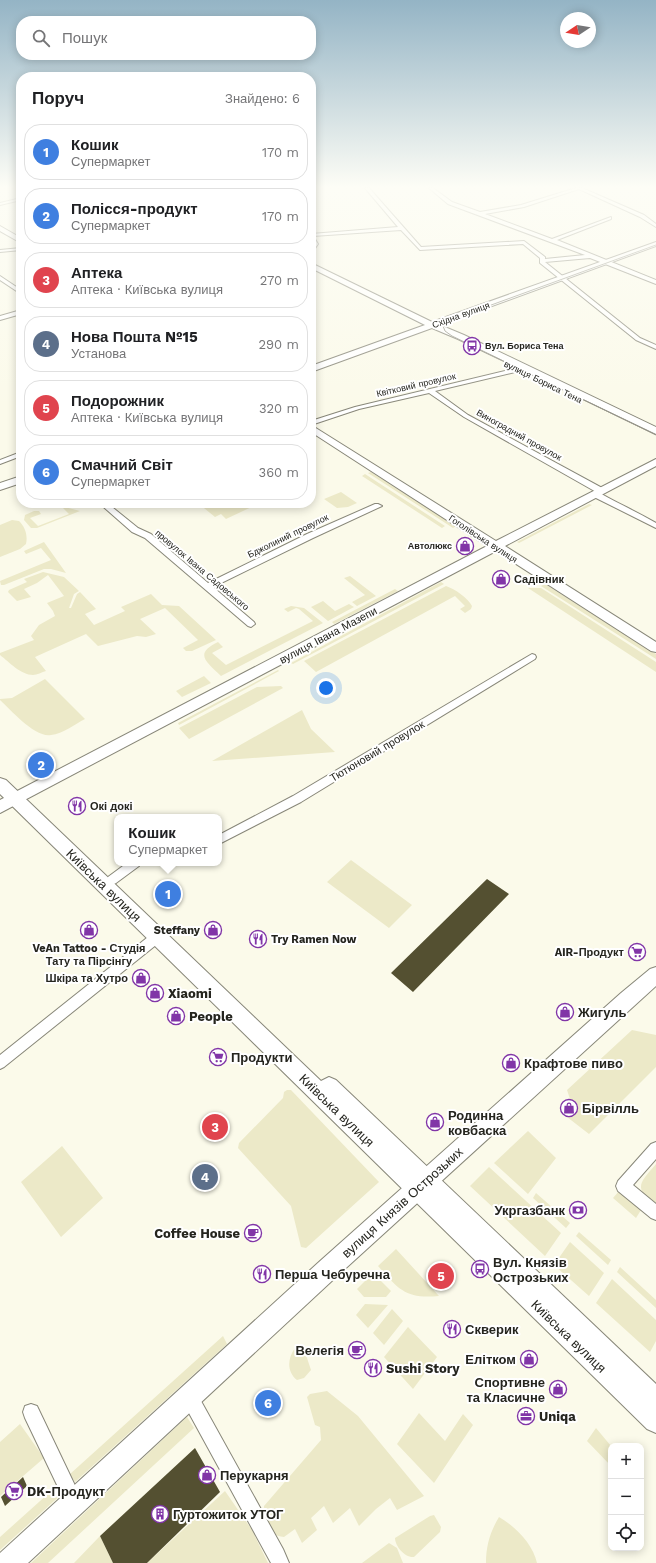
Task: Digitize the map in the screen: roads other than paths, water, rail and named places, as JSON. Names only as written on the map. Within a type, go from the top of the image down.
[{"type":"main road","name":"Київська вулиця","points":[[0,772],[13,800],[112,880],[422,1185],[656,1420]]},
{"type":"main road","name":"Київська вулиця","points":[[0,784],[13,800],[157,937],[656,1402]]},
{"type":"street","points":[[543,261],[542,262],[638,339],[656,347]]},
{"type":"street","points":[[603,261],[656,282]]},
{"type":"street","name":"Східна вулиця","points":[[316,371],[613,261]]},
{"type":"street","name":"Східна вулиця","points":[[608,263],[615,261]]},
{"type":"street","name":"вулиця Бориса Тена","points":[[316,268],[435,327],[656,431]]},
{"type":"street","points":[[0,278],[16,289]]},
{"type":"street","points":[[0,318],[16,313]]},
{"type":"street","name":"Східна вулиця","points":[[316,367],[435,327]]},
{"type":"street","name":"вулиця Бориса Тена","points":[[523,369],[656,437]]},
{"type":"street","name":"Квітковий провулок","points":[[316,420],[357,408],[523,369]]},
{"type":"street","name":"Виноградний провулок","points":[[431,391],[466,416],[598,492],[624,510],[641,517],[656,526]]},
{"type":"street","name":"Гоголівська вулиця","points":[[316,431],[656,648]]},
{"type":"street","points":[[0,462],[16,456]]},
{"type":"street","name":"вулиця Івана Мазепи","points":[[13,800],[656,462]]},
{"type":"street","points":[[0,487],[16,481]]},
{"type":"street","points":[[0,490],[16,484]]},
{"type":"street","name":"Бджолиний провулок","points":[[207,587],[310,536],[378,506]]},
{"type":"street","name":"провулок Івана Садовського","points":[[109,508],[135,530],[148,536],[251,624]]},
{"type":"street","name":"Тютюновий провулок","points":[[222,838],[297,799],[532,657]]},
{"type":"street","points":[[112,880],[131,866]]},
{"type":"street","points":[[0,1063],[157,937]]},
{"type":"street","name":"вулиця Князів Острозьких","points":[[9,1563],[190,1398],[327,1270],[615,1009],[653,981]]},
{"type":"street","points":[[656,1149],[623,1186],[656,1213]]},
{"type":"street","points":[[190,1398],[280,1563]]},
{"type":"street","points":[[31,1412],[74,1503]]},
{"type":"tram line","points":[[612,261],[461,316],[448,321],[443,326],[445,331],[452,336],[656,435]]},
{"type":"place","name":"Вул. Бориса Тена","points":[[472,346]]},
{"type":"place","name":"Автолюкс","points":[[465,546]]},
{"type":"place","name":"Садівник","points":[[501,579]]},
{"type":"place","name":"Полісся-продукт","points":[[41,765]]},
{"type":"place","name":"Окі докі","points":[[77,806]]},
{"type":"place","name":"Кошик","points":[[168,894]]},
{"type":"place","name":"VeAn Tattoo - Студія Тату та Пірсінгу","points":[[89,930]]},
{"type":"place","name":"Steffany","points":[[213,930]]},
{"type":"place","name":"Try Ramen Now","points":[[258,939]]},
{"type":"place","name":"AiR-Продукт","points":[[637,952]]},
{"type":"place","name":"Шкіра та Хутро","points":[[141,978]]},
{"type":"place","name":"Xiaomi","points":[[155,993]]},
{"type":"place","name":"Жигуль","points":[[565,1012]]},
{"type":"place","name":"People","points":[[176,1016]]},
{"type":"place","name":"Продукти","points":[[218,1057]]},
{"type":"place","name":"Крафтове пиво","points":[[511,1063]]},
{"type":"place","name":"Бірвілль","points":[[569,1108]]},
{"type":"place","name":"Родинна ковбаска","points":[[435,1122]]},
{"type":"place","name":"Аптека","points":[[215,1127]]},
{"type":"place","name":"Нова Пошта №15","points":[[205,1177]]},
{"type":"place","name":"Укргазбанк","points":[[578,1210]]},
{"type":"place","name":"Coffee House","points":[[253,1233]]},
{"type":"place","name":"Вул. Князів Острозьких","points":[[480,1269]]},
{"type":"place","name":"Перша Чебуречна","points":[[262,1274]]},
{"type":"place","name":"Подорожник","points":[[441,1276]]},
{"type":"place","name":"Скверик","points":[[452,1329]]},
{"type":"place","name":"Велегія","points":[[357,1350]]},
{"type":"place","name":"Елітком","points":[[529,1359]]},
{"type":"place","name":"Sushi Story","points":[[373,1368]]},
{"type":"place","name":"Спортивне та Класичне","points":[[558,1389]]},
{"type":"place","name":"Смачний Світ","points":[[268,1403]]},
{"type":"place","name":"Uniqa","points":[[526,1416]]},
{"type":"place","name":"Перукарня","points":[[207,1475]]},
{"type":"place","name":"DK-Продукт","points":[[14,1491]]},
{"type":"place","name":"Гуртожиток УТОГ","points":[[160,1514]]}]
